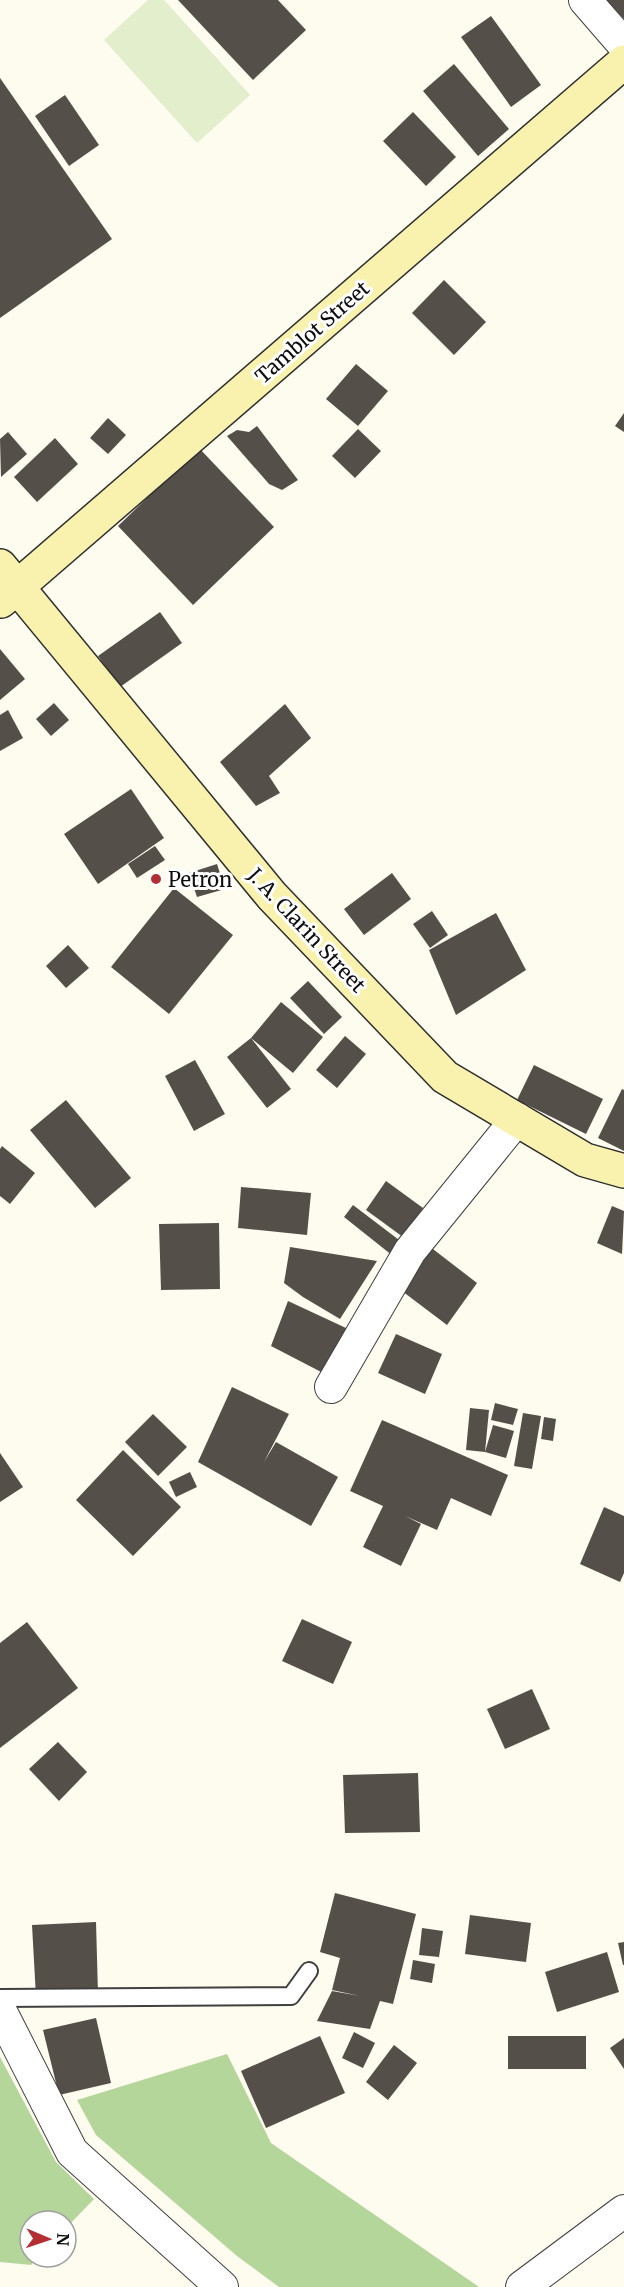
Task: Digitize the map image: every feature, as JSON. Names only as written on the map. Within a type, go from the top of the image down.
[{"type":"main road","name":"Tamblot Street","points":[[6,585],[624,62]]},
{"type":"main road","name":"J. A. Clarin Street","points":[[6,585],[272,896],[445,1077],[585,1160],[624,1171]]},
{"type":"street","points":[[585,0],[624,45]]},
{"type":"street","points":[[331,1387],[411,1251],[517,1119]]},
{"type":"street","points":[[0,2010],[72,2152],[222,2287]]},
{"type":"street","points":[[522,2287],[624,2211]]},
{"type":"lane","points":[[0,1998],[291,1996],[309,1971]]},
{"type":"green space","points":[[148,0],[164,0],[250,95],[197,143],[104,40]]},
{"type":"green space","points":[[227,2054],[271,2143],[479,2287],[279,2287],[237,2256],[96,2135],[77,2100]]},
{"type":"green space","points":[[0,2057],[56,2162],[94,2199],[78,2216],[78,2209],[18,2209],[18,2264],[0,2262]]},
{"type":"building","points":[[178,0],[278,0],[306,30],[253,80]]},
{"type":"building","points":[[606,0],[624,0],[624,19]]},
{"type":"building","points":[[491,16],[541,85],[511,107],[461,37]]},
{"type":"building","points":[[454,64],[509,129],[478,156],[423,91]]},
{"type":"building","points":[[0,78],[112,239],[0,318]]},
{"type":"building","points":[[65,95],[99,145],[69,166],[35,116]]},
{"type":"building","points":[[413,112],[456,157],[426,186],[383,141]]},
{"type":"building","points":[[444,280],[486,322],[454,355],[412,313]]},
{"type":"building","points":[[356,364],[388,391],[358,426],[326,399]]},
{"type":"building","points":[[624,413],[624,432],[615,426]]},
{"type":"building","points":[[108,418],[126,435],[108,454],[90,438]]},
{"type":"building","points":[[257,426],[298,480],[282,490],[269,484],[227,436],[237,430],[249,432]]},
{"type":"building","points":[[358,429],[381,451],[355,478],[332,456]]},
{"type":"building","points":[[8,432],[27,454],[1,477],[0,439]]},
{"type":"building","points":[[55,438],[78,464],[37,502],[14,477]]},
{"type":"building","points":[[199,448],[274,527],[193,605],[118,526]]},
{"type":"building","points":[[160,612],[182,643],[120,687],[98,656]]},
{"type":"building","points":[[0,649],[25,679],[0,700]]},
{"type":"building","points":[[54,703],[69,720],[51,736],[36,719]]},
{"type":"building","points":[[285,704],[311,738],[269,776],[280,793],[256,806],[220,762]]},
{"type":"building","points":[[8,710],[23,738],[0,751],[0,715]]},
{"type":"building","points":[[131,789],[164,838],[98,884],[64,834]]},
{"type":"building","points":[[155,846],[165,860],[137,878],[128,864]]},
{"type":"building","points":[[217,864],[225,889],[197,897],[189,873]]},
{"type":"building","points":[[392,873],[411,899],[364,935],[344,909]]},
{"type":"building","points":[[174,888],[233,935],[169,1014],[111,967]]},
{"type":"building","points":[[432,911],[448,935],[430,948],[413,924]]},
{"type":"building","points":[[496,913],[526,970],[456,1015],[429,950]]},
{"type":"building","points":[[68,945],[89,968],[66,988],[46,966]]},
{"type":"building","points":[[308,981],[342,1017],[324,1034],[290,998]]},
{"type":"building","points":[[281,1002],[323,1037],[293,1073],[251,1038]]},
{"type":"building","points":[[345,1036],[366,1054],[337,1088],[316,1070]]},
{"type":"building","points":[[251,1038],[291,1089],[267,1108],[227,1057]]},
{"type":"building","points":[[195,1060],[225,1114],[194,1131],[165,1076]]},
{"type":"building","points":[[534,1065],[603,1099],[586,1134],[517,1100]]},
{"type":"building","points":[[622,1089],[624,1090],[624,1151],[598,1138]]},
{"type":"building","points":[[66,1100],[131,1178],[95,1208],[30,1130]]},
{"type":"building","points":[[2,1146],[35,1173],[10,1204],[0,1196],[0,1149]]},
{"type":"building","points":[[386,1181],[423,1208],[403,1237],[366,1210]]},
{"type":"building","points":[[241,1187],[311,1193],[307,1235],[238,1228]]},
{"type":"building","points":[[353,1205],[403,1243],[393,1256],[344,1217]]},
{"type":"building","points":[[612,1206],[624,1211],[622,1254],[597,1243]]},
{"type":"building","points":[[219,1223],[220,1289],[161,1290],[159,1224]]},
{"type":"building","points":[[429,1246],[477,1283],[447,1325],[398,1288]]},
{"type":"building","points":[[290,1247],[377,1261],[340,1319],[284,1283]]},
{"type":"building","points":[[288,1301],[346,1328],[325,1374],[271,1346]]},
{"type":"building","points":[[396,1334],[442,1354],[425,1394],[378,1373]]},
{"type":"building","points":[[232,1387],[289,1414],[264,1462],[276,1442],[338,1477],[311,1526],[198,1462]]},
{"type":"building","points":[[495,1403],[518,1409],[513,1425],[491,1420]]},
{"type":"building","points":[[470,1408],[489,1410],[485,1452],[466,1450]]},
{"type":"building","points":[[523,1413],[541,1416],[532,1469],[514,1466]]},
{"type":"building","points":[[153,1414],[187,1447],[158,1476],[125,1442]]},
{"type":"building","points":[[544,1417],[556,1419],[553,1441],[541,1439]]},
{"type":"building","points":[[382,1420],[508,1475],[491,1516],[451,1498],[437,1530],[405,1516],[421,1524],[401,1566],[363,1547],[383,1506],[350,1491]]},
{"type":"building","points":[[493,1425],[514,1431],[506,1458],[485,1452]]},
{"type":"building","points":[[123,1450],[181,1507],[133,1556],[76,1500]]},
{"type":"building","points":[[0,1453],[23,1487],[0,1502]]},
{"type":"building","points":[[190,1472],[197,1487],[176,1497],[169,1482]]},
{"type":"building","points":[[604,1507],[624,1516],[624,1573],[620,1582],[580,1564]]},
{"type":"building","points":[[302,1619],[352,1642],[333,1684],[282,1661]]},
{"type":"building","points":[[27,1622],[78,1688],[0,1748],[0,1643]]},
{"type":"building","points":[[532,1689],[550,1729],[505,1749],[487,1709]]},
{"type":"building","points":[[58,1742],[87,1772],[59,1801],[29,1769]]},
{"type":"building","points":[[418,1773],[420,1832],[345,1833],[343,1775]]},
{"type":"building","points":[[335,1893],[416,1914],[393,2004],[380,2001],[370,2029],[317,2021],[332,1991],[360,1996],[332,1990],[340,1958],[320,1952]]},
{"type":"building","points":[[470,1915],[531,1923],[526,1962],[465,1954]]},
{"type":"building","points":[[96,1922],[98,1994],[36,1997],[32,1925]]},
{"type":"building","points":[[422,1928],[443,1931],[439,1957],[419,1955]]},
{"type":"building","points":[[624,1942],[624,1965],[623,1965],[618,1943]]},
{"type":"building","points":[[607,1952],[619,1992],[557,2012],[545,1972]]},
{"type":"building","points":[[413,1960],[435,1964],[432,1983],[410,1979]]},
{"type":"building","points":[[96,2018],[111,2083],[59,2095],[43,2030]]},
{"type":"building","points":[[354,2032],[375,2043],[363,2068],[342,2058]]},
{"type":"building","points":[[320,2036],[345,2093],[266,2128],[241,2071]]},
{"type":"building","points":[[508,2036],[586,2036],[586,2069],[508,2069]]},
{"type":"building","points":[[624,2038],[624,2069],[610,2048]]},
{"type":"building","points":[[394,2045],[417,2063],[388,2100],[366,2082]]},
{"type":"place","name":"Petron","points":[[156,879]]}]
